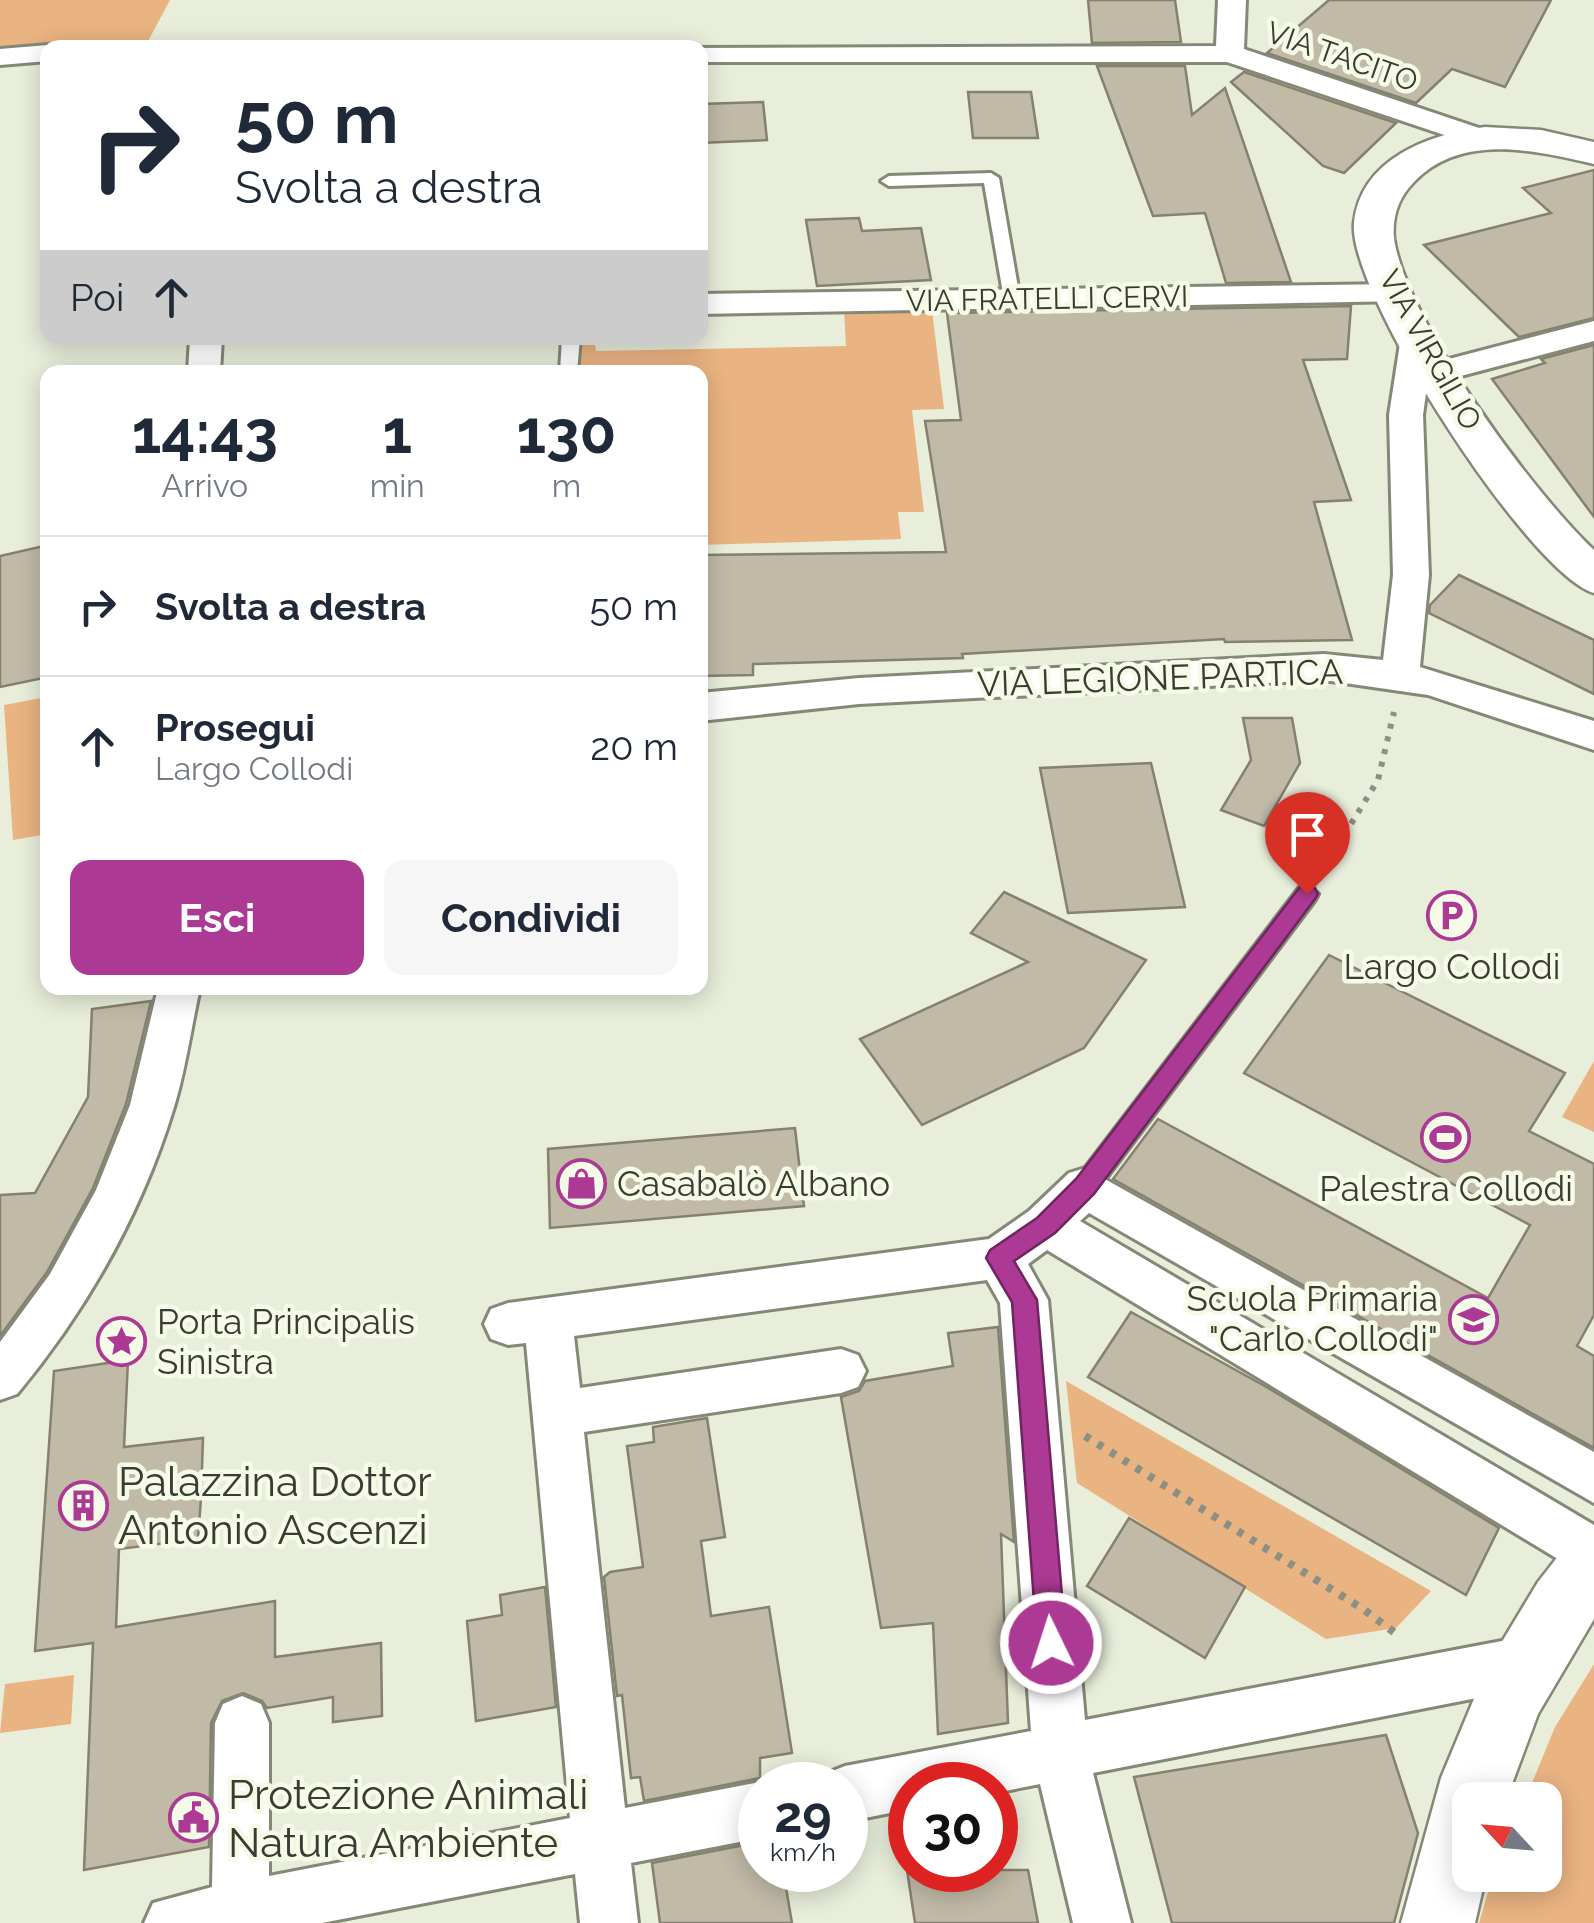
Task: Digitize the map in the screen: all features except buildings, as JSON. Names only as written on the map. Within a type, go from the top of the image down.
[{"type":"street","points":[[1230,54],[1232,0]]},
{"type":"street","points":[[0,57],[40,54]]},
{"type":"street","name":"VIA TACITO","points":[[708,54],[1230,54],[1482,138]]},
{"type":"street","name":"VIA VIRGILIO","points":[[1594,153],[1536,140],[1482,138],[1433,151],[1403,170],[1382,196],[1376,210],[1374,240],[1394,294],[1498,466],[1575,560],[1594,576]]},
{"type":"street","name":"VIA FRATELLI CERVI","points":[[708,304],[1394,294]]},
{"type":"street","points":[[1400,675],[1412,575],[1405,430],[1427,354],[1594,331]]},
{"type":"street","name":"VIA LEGIONE PARTICA","points":[[708,706],[859,691],[1291,667],[1340,668],[1400,675],[1460,689],[1594,736]]},
{"type":"street","points":[[0,1378],[61,1298],[109,1216],[148,1118],[177,995]]},
{"type":"street","points":[[609,1923],[557,1414],[528,1322],[999,1258],[1046,1225],[1085,1186],[1594,1478]]},
{"type":"street","points":[[1046,1225],[1594,1553]]},
{"type":"street","points":[[999,1258],[1024,1300],[1060,1753],[1102,1923]]},
{"type":"street","points":[[557,1414],[841,1371]]},
{"type":"street","points":[[1438,1923],[1476,1780],[1523,1663],[1594,1564]]},
{"type":"street","points":[[868,1790],[1523,1663]]},
{"type":"street","points":[[240,1917],[242,1723]]},
{"type":"street","points":[[174,1923],[240,1917],[738,1814]]},
{"type":"lane","points":[[890,181],[991,178],[1012,300]]},
{"type":"lane","points":[[1085,1186],[1307,894]]},
{"type":"path","points":[[1307,894],[1358,818],[1378,780],[1400,675]]},
{"type":"path","points":[[1034,1423],[1092,1437],[1364,1609],[1399,1636],[1433,1681]]},
{"type":"shaded area","points":[[0,0],[170,0],[149,40],[40,40],[40,49],[0,50]]},
{"type":"shaded area","points":[[844,310],[932,310],[944,409],[912,410],[924,512],[898,512],[901,539],[708,545],[708,365],[575,365],[576,345],[595,345],[596,351],[846,346]]},
{"type":"shaded area","points":[[40,698],[40,835],[13,840],[4,705]]},
{"type":"shaded area","points":[[1594,1061],[1594,1132],[1562,1117]]},
{"type":"shaded area","points":[[1066,1381],[1431,1591],[1396,1628],[1326,1639],[1077,1483]]},
{"type":"shaded area","points":[[1594,1664],[1594,1923],[1479,1923],[1488,1892],[1562,1892],[1562,1782],[1532,1782],[1555,1727]]},
{"type":"shaded area","points":[[74,1675],[71,1724],[0,1733],[5,1684]]},
{"type":"place","name":"Largo Collodi","points":[[1452,915]]},
{"type":"place","name":"Palestra Collodi","points":[[1446,1137]]},
{"type":"place","name":"Casabalò Albano","points":[[582,1184]]},
{"type":"place","name":"Scuola Primaria \"Carlo Collodi\"","points":[[1473,1319]]},
{"type":"place","name":"Porta Principalis Sinistra","points":[[122,1342]]},
{"type":"place","name":"Palazzina Dottor Antonio Ascenzi","points":[[83,1505]]},
{"type":"place","name":"Protezione Animali Natura Ambiente","points":[[193,1818]]},
{"type":"route","points":[[1051,1643],[1024,1300],[999,1258],[1046,1225],[1085,1186],[1307,894]]}]
